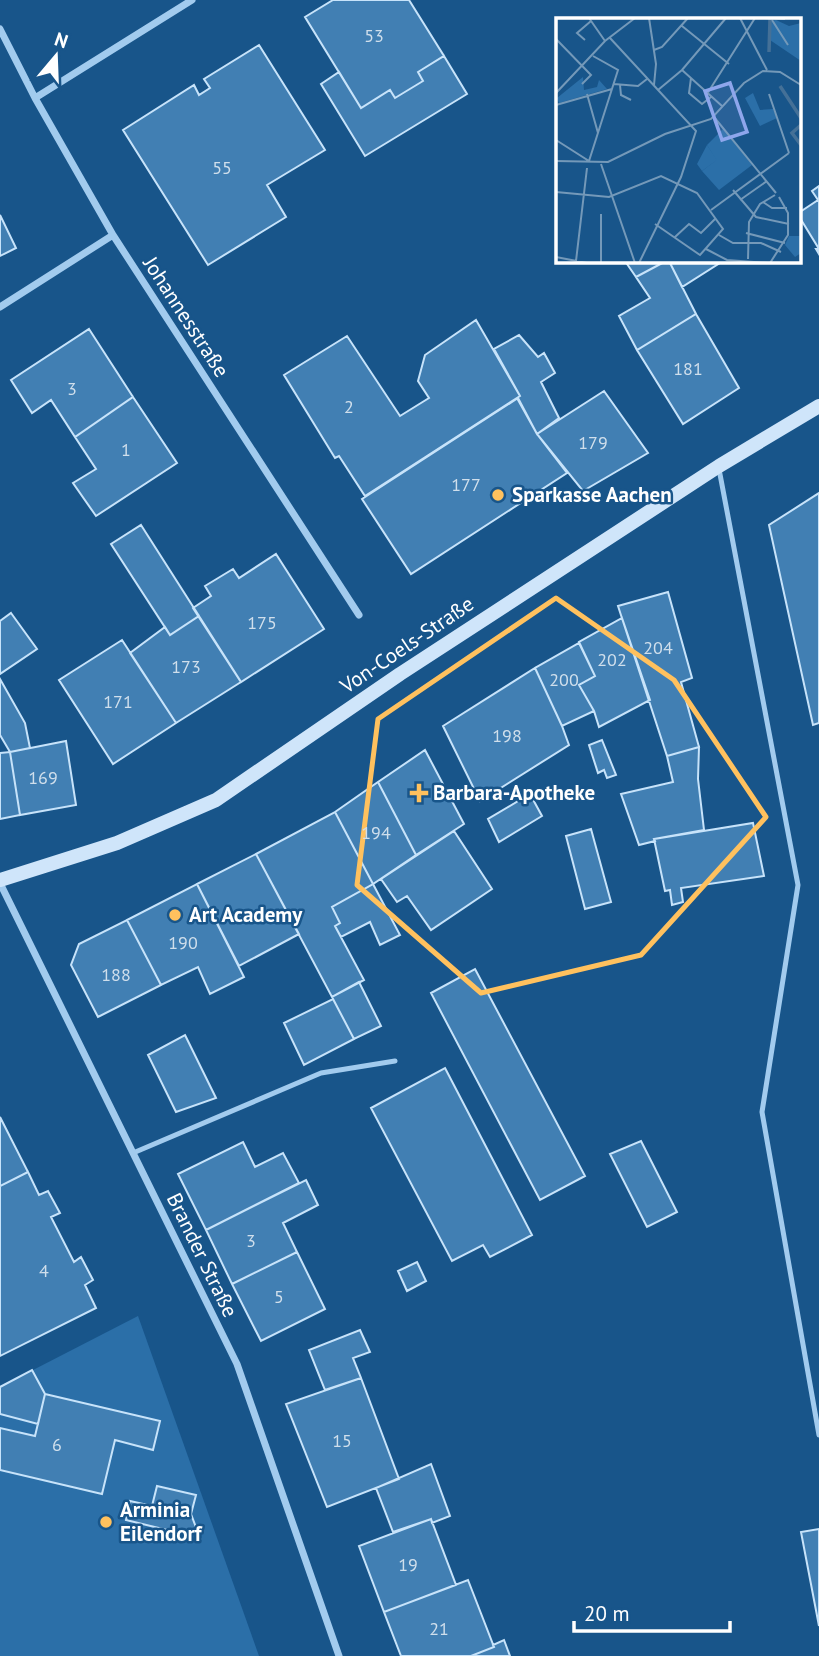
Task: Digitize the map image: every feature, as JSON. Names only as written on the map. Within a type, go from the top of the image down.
[{"type":"main road","name":"Von-Coels-Straße","points":[[0,881],[117,844],[216,800],[400,674],[719,466],[819,406]]},
{"type":"street","points":[[35,98],[192,0]]},
{"type":"street","name":"Johannesstraße","points":[[0,29],[35,98],[113,235],[359,615]]},
{"type":"street","points":[[0,307],[113,235]]},
{"type":"street","name":"Brander Straße","points":[[0,881],[237,1364],[339,1656]]},
{"type":"lane","points":[[719,466],[798,885],[762,1112],[819,1435]]},
{"type":"lane","points":[[133,1153],[321,1073],[395,1061]]},
{"type":"highlighted area","points":[[556,598],[674,680],[766,817],[641,955],[481,993],[357,885],[378,719]]},
{"type":"shaded area","name":"Arminia Eilendorf","points":[[138,1316],[259,1656],[0,1656],[0,1387]]},
{"type":"building","points":[[333,0],[409,0],[444,56],[418,72],[423,81],[395,98],[390,90],[361,108],[305,17]]},
{"type":"building","points":[[259,45],[325,150],[267,185],[286,217],[208,265],[123,130],[194,85],[199,95],[210,88],[204,79]]},
{"type":"building","points":[[444,56],[467,94],[365,156],[321,84],[339,72],[361,108],[390,90],[395,98],[423,81],[418,72]]},
{"type":"building","points":[[819,186],[819,249],[802,221],[802,211],[818,200],[812,191]]},
{"type":"building","points":[[0,215],[16,248],[0,256]]},
{"type":"building","points":[[626,262],[664,262],[636,277]]},
{"type":"building","points":[[664,262],[670,262],[696,314],[637,350],[619,316],[650,298],[636,277]]},
{"type":"building","points":[[670,262],[721,262],[682,287]]},
{"type":"building","points":[[696,314],[739,388],[683,424],[637,350]]},
{"type":"building","points":[[476,320],[520,396],[365,496],[339,456],[335,458],[284,375],[347,336],[400,416],[429,398],[418,381],[425,355]]},
{"type":"building","points":[[89,329],[133,397],[75,437],[51,400],[32,413],[11,380]]},
{"type":"building","points":[[519,335],[538,357],[544,353],[555,373],[541,382],[559,418],[537,434],[494,349]]},
{"type":"building","points":[[604,391],[648,453],[583,491],[537,434]]},
{"type":"building","points":[[133,397],[177,463],[96,516],[73,483],[96,469],[75,437]]},
{"type":"building","points":[[518,398],[537,434],[567,473],[411,574],[362,499]]},
{"type":"building","points":[[819,493],[819,723],[813,725],[769,525]]},
{"type":"building","points":[[141,525],[199,616],[170,635],[111,544]]},
{"type":"building","points":[[276,554],[324,629],[241,682],[193,608],[211,596],[205,586],[233,569],[239,578]]},
{"type":"building","points":[[668,592],[692,678],[681,682],[699,747],[667,756],[618,606]]},
{"type":"building","points":[[11,613],[37,649],[0,674],[0,621]]},
{"type":"building","points":[[199,616],[241,682],[176,723],[130,653],[165,627],[170,635]]},
{"type":"building","points":[[622,618],[650,700],[599,727],[594,711],[579,685],[595,676],[579,642]]},
{"type":"building","points":[[122,640],[176,723],[113,764],[59,680]]},
{"type":"building","points":[[579,643],[595,676],[579,685],[594,711],[562,726],[535,668]]},
{"type":"building","points":[[535,668],[569,745],[480,801],[443,726]]},
{"type":"building","points":[[0,679],[25,723],[30,748],[10,752],[0,735]]},
{"type":"building","points":[[602,740],[616,775],[607,778],[604,770],[598,773],[589,745]]},
{"type":"building","points":[[66,741],[76,805],[20,815],[10,752]]},
{"type":"building","points":[[699,747],[698,779],[704,830],[654,839],[655,841],[639,845],[621,794],[673,782],[667,756]]},
{"type":"building","points":[[425,750],[464,824],[416,855],[378,782]]},
{"type":"building","points":[[10,752],[20,815],[0,819],[0,753]]},
{"type":"building","points":[[378,782],[416,855],[373,884],[335,812]]},
{"type":"building","points":[[530,794],[542,816],[499,842],[488,819]]},
{"type":"building","points":[[335,812],[373,884],[332,907],[340,923],[335,926],[364,980],[332,997],[256,854]]},
{"type":"building","points":[[753,823],[764,876],[681,888],[683,902],[672,905],[670,890],[665,891],[654,839]]},
{"type":"building","points":[[591,829],[611,902],[585,909],[566,836]]},
{"type":"building","points":[[454,831],[492,889],[431,930],[407,896],[397,902],[381,879]]},
{"type":"building","points":[[256,854],[299,934],[239,966],[197,884]]},
{"type":"building","points":[[197,884],[244,977],[210,994],[198,967],[161,985],[127,920]]},
{"type":"building","points":[[373,884],[400,935],[380,945],[370,922],[341,937],[335,926],[340,923],[332,907]]},
{"type":"building","points":[[127,920],[161,985],[98,1017],[71,965],[79,944]]},
{"type":"building","points":[[475,969],[585,1176],[540,1200],[431,993]]},
{"type":"building","points":[[359,982],[381,1026],[354,1039],[332,997]]},
{"type":"building","points":[[333,999],[354,1039],[304,1065],[284,1023]]},
{"type":"building","points":[[185,1035],[216,1098],[176,1112],[148,1055]]},
{"type":"building","points":[[445,1068],[532,1235],[490,1257],[483,1245],[452,1261],[371,1108]]},
{"type":"building","points":[[0,1117],[28,1172],[0,1186]]},
{"type":"building","points":[[641,1141],[677,1212],[647,1227],[610,1154]]},
{"type":"building","points":[[243,1142],[255,1167],[283,1153],[299,1183],[206,1230],[178,1174]]},
{"type":"building","points":[[28,1172],[39,1195],[48,1191],[60,1213],[51,1217],[74,1262],[81,1257],[93,1280],[85,1285],[96,1308],[0,1356],[0,1186]]},
{"type":"building","points":[[306,1180],[318,1205],[283,1223],[297,1252],[232,1284],[206,1230]]},
{"type":"building","points":[[297,1252],[325,1309],[261,1341],[232,1284]]},
{"type":"building","points":[[417,1262],[426,1281],[407,1291],[398,1271]]},
{"type":"building","points":[[360,1330],[370,1352],[353,1358],[361,1378],[325,1390],[309,1350]]},
{"type":"building","points":[[32,1370],[45,1394],[38,1424],[0,1414],[0,1387]]},
{"type":"building","points":[[361,1378],[399,1479],[327,1507],[286,1404]]},
{"type":"building","points":[[45,1394],[160,1421],[153,1450],[115,1440],[102,1494],[0,1470],[0,1428],[35,1436]]},
{"type":"building","points":[[431,1464],[450,1516],[432,1523],[431,1519],[393,1532],[376,1488]]},
{"type":"building","points":[[157,1486],[196,1495],[191,1514],[200,1538],[126,1520],[130,1501],[152,1506]]},
{"type":"building","points":[[431,1519],[456,1585],[384,1612],[359,1546]]},
{"type":"building","points":[[819,1529],[819,1626],[801,1532]]},
{"type":"building","points":[[468,1580],[494,1647],[471,1656],[401,1656],[384,1612]]},
{"type":"building","points":[[504,1640],[510,1656],[471,1656],[494,1647],[493,1645]]},
{"type":"place","name":"Sparkasse Aachen","points":[[498,495]]},
{"type":"place","name":"Barbara-Apotheke","points":[[419,793]]},
{"type":"place","name":"Art Academy","points":[[175,915]]},
{"type":"place","name":"Arminia Eilendorf","points":[[106,1522]]}]
